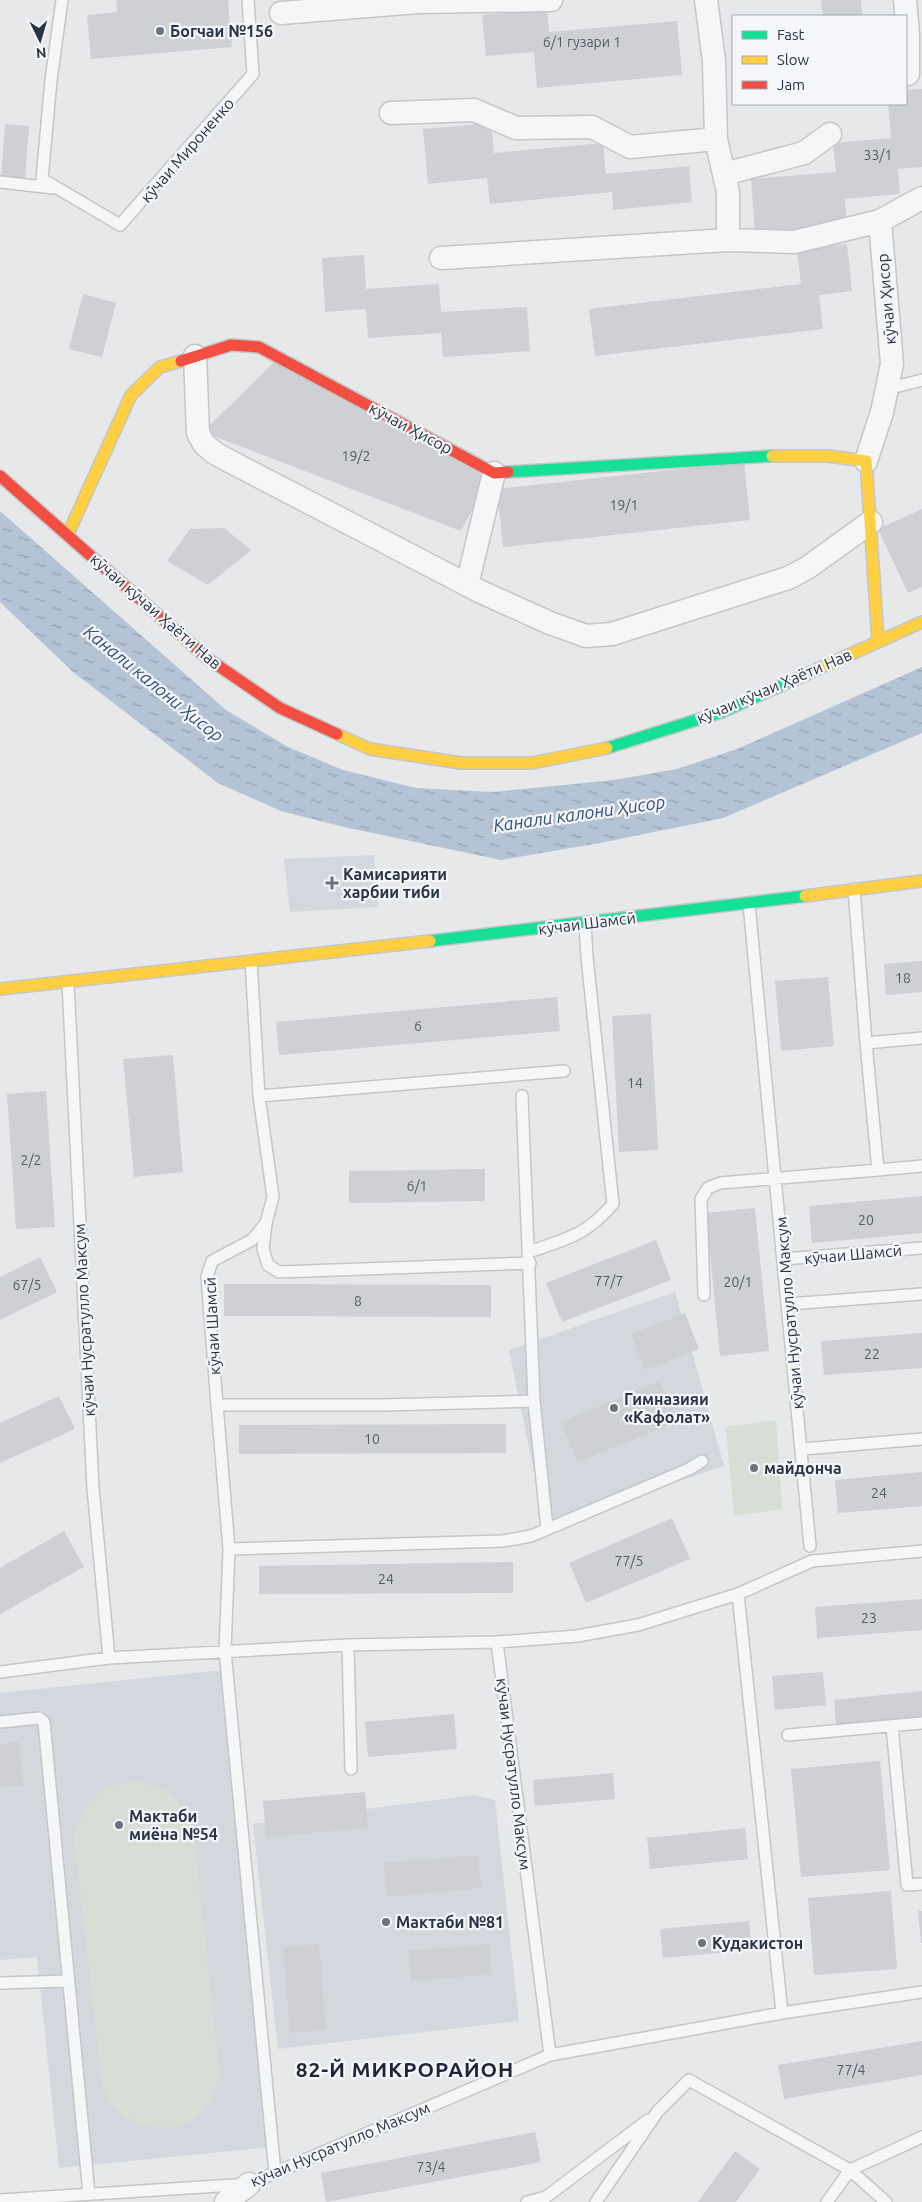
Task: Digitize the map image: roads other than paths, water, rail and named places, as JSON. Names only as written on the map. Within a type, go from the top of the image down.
[{"type":"street","points":[[281,13],[418,2],[551,0]]},
{"type":"street","points":[[905,0],[906,15]]},
{"type":"street","points":[[707,8],[714,62],[716,139],[728,192],[728,240]]},
{"type":"street","points":[[907,23],[908,74]]},
{"type":"street","points":[[392,112],[474,110],[516,128],[592,127],[630,147],[716,139]]},
{"type":"street","points":[[724,174],[804,153],[830,134]]},
{"type":"street","points":[[441,258],[728,240],[794,242],[880,221],[922,198]]},
{"type":"street","name":"кӯчаи Ҳисор","points":[[878,640],[866,461],[882,412],[892,364],[880,221]]},
{"type":"street","name":"кӯчаи Ҳисор","points":[[68,534],[131,395],[160,367],[231,345],[259,347],[494,473]]},
{"type":"street","points":[[195,356],[198,433],[204,444],[216,454],[467,584],[550,623],[586,636],[612,634],[788,578],[807,568],[870,522]]},
{"type":"street","points":[[467,584],[494,473],[780,455],[828,456],[866,461]]},
{"type":"street","name":"кӯчаи кӯчаи Ҳаёти Нав","points":[[0,476],[207,658],[280,708],[370,749],[461,763],[532,764],[615,746],[722,712],[878,640],[922,622]]},
{"type":"street","name":"кӯчаи Шамсӣ","points":[[0,988],[585,924],[922,881]]},
{"type":"street","points":[[226,2202],[249,2184]]},
{"type":"lane","points":[[58,188],[42,179],[51,80],[62,0]]},
{"type":"lane","name":"кӯчаи Мироненко","points":[[58,188],[120,225],[253,74],[248,0]]},
{"type":"lane","points":[[0,182],[58,188]]},
{"type":"lane","points":[[887,389],[922,380]]},
{"type":"lane","points":[[854,889],[878,1170]]},
{"type":"lane","name":"кӯчаи Нусратулло Максум","points":[[748,902],[784,1259],[810,1546]]},
{"type":"lane","points":[[266,1223],[263,1249],[268,1265],[279,1272],[530,1258],[580,1234],[598,1221],[613,1204],[585,924]]},
{"type":"lane","name":"кӯчаи Шамсӣ","points":[[216,1405],[207,1277],[212,1262],[252,1240],[266,1223],[272,1197],[259,1096],[252,961]]},
{"type":"lane","name":"кӯчаи Нусратулло Максум","points":[[68,982],[93,1488],[109,1658]]},
{"type":"lane","points":[[866,1043],[922,1038]]},
{"type":"lane","points":[[259,1096],[564,1071]]},
{"type":"lane","points":[[522,1096],[530,1258],[534,1401],[547,1529]]},
{"type":"lane","points":[[704,1295],[701,1199],[708,1188],[720,1183],[922,1166]]},
{"type":"lane","name":"кӯчаи Шамсӣ","points":[[784,1259],[922,1248]]},
{"type":"lane","points":[[788,1304],[922,1294]]},
{"type":"lane","points":[[275,2173],[225,1652],[229,1549],[216,1405],[384,1405],[534,1401]]},
{"type":"lane","points":[[802,1449],[922,1439]]},
{"type":"lane","points":[[229,1549],[503,1541],[531,1536],[689,1469],[702,1461]]},
{"type":"lane","points":[[0,1672],[109,1658],[348,1645],[496,1642],[578,1636],[638,1625],[738,1594],[812,1561],[922,1550]]},
{"type":"lane","points":[[738,1594],[782,2013]]},
{"type":"lane","name":"кӯчаи Нусратулло Максум","points":[[496,1642],[550,2055]]},
{"type":"lane","points":[[348,1645],[351,1769]]},
{"type":"lane","points":[[0,1722],[39,1718],[44,1722],[89,2194]]},
{"type":"lane","points":[[788,1735],[922,1723]]},
{"type":"lane","points":[[892,1726],[907,1885],[922,1884]]},
{"type":"lane","points":[[0,1983],[68,1981]]},
{"type":"lane","name":"кӯчаи Нусратулло Максум","points":[[0,2200],[249,2184],[550,2055],[782,2013],[922,1992]]},
{"type":"lane","points":[[596,2202],[657,2114],[689,2080],[850,2170],[886,2202]]},
{"type":"lane","points":[[527,2202],[546,2197],[657,2114]]},
{"type":"lane","points":[[827,2202],[850,2170],[922,2137]]},
{"type":"water","name":"Канали калони Ҳисор","points":[[0,511],[226,710],[288,747],[343,770],[416,788],[492,792],[614,780],[677,769],[737,749],[922,667],[922,733],[723,818],[600,843],[501,860],[344,827],[281,811],[218,783],[73,672],[0,602]]},
{"type":"place","name":"Богчаи №156","points":[[160,31]]},
{"type":"place","name":"Камисарияти харбии тиби","points":[[332,883]]},
{"type":"place","name":"Гимназияи «Кафолат»","points":[[614,1408]]},
{"type":"place","name":"майдонча","points":[[754,1468]]},
{"type":"place","name":"Мактаби миёна №54","points":[[119,1825]]},
{"type":"place","name":"Мактаби №81","points":[[386,1922]]},
{"type":"place","name":"Кудакистон","points":[[702,1943]]},
{"type":"district","name":"82-Й МИКРОРАЙОН","points":[[405,2069]]}]
